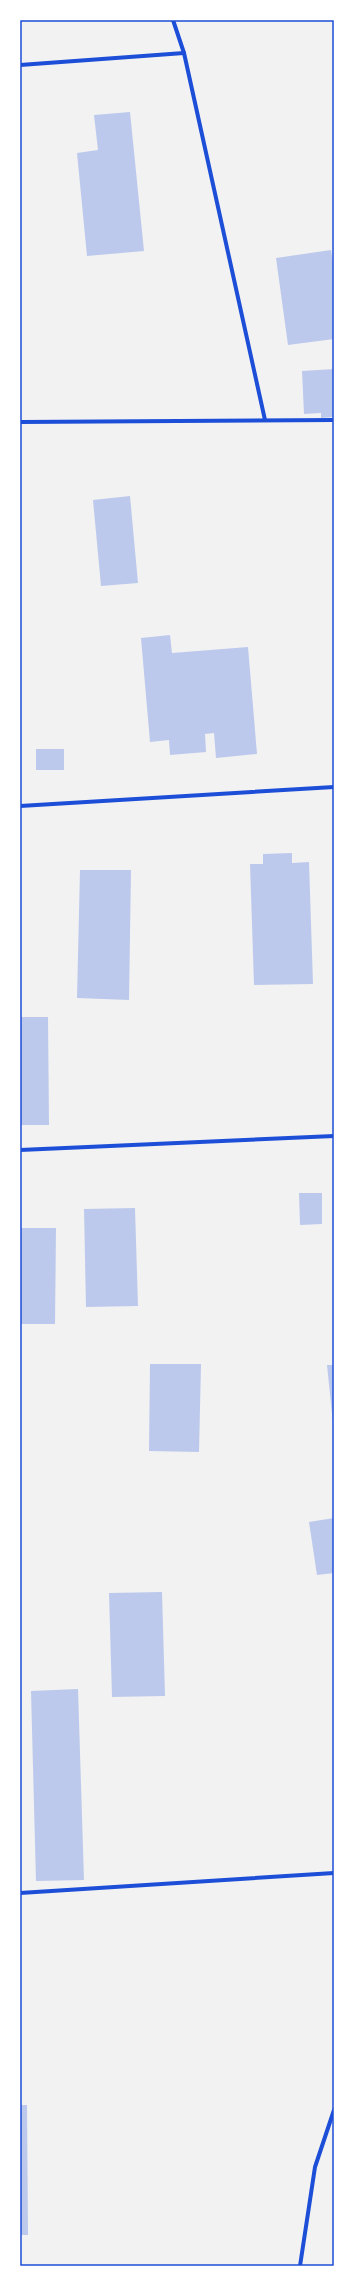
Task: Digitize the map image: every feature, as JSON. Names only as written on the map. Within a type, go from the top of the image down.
[{"type":"street","points":[[173,20],[184,53],[265,420]]},
{"type":"street","points":[[20,64],[184,53]]},
{"type":"street","points":[[20,422],[334,420]]},
{"type":"street","points":[[20,806],[334,787]]},
{"type":"street","points":[[20,1150],[334,1136]]},
{"type":"street","points":[[20,1893],[334,1873]]},
{"type":"street","points":[[300,2266],[315,2167],[334,2110]]},
{"type":"building","points":[[130,112],[144,251],[87,256],[77,153],[98,150],[94,115]]},
{"type":"building","points":[[331,250],[334,270],[334,339],[288,345],[276,258]]},
{"type":"building","points":[[334,369],[334,417],[321,418],[321,413],[304,414],[302,371]]},
{"type":"building","points":[[130,496],[138,583],[101,586],[93,500]]},
{"type":"building","points":[[170,635],[172,653],[248,647],[257,754],[216,758],[214,733],[205,734],[206,752],[170,755],[169,740],[150,742],[141,638]]},
{"type":"building","points":[[36,749],[64,749],[64,770],[36,770]]},
{"type":"building","points":[[292,853],[292,863],[309,862],[313,984],[254,985],[250,864],[263,864],[263,854]]},
{"type":"building","points":[[80,870],[131,870],[129,1000],[77,998]]},
{"type":"building","points":[[20,1017],[48,1017],[49,1125],[20,1125]]},
{"type":"building","points":[[299,1193],[322,1193],[322,1224],[300,1225]]},
{"type":"building","points":[[135,1208],[138,1306],[86,1307],[84,1209]]},
{"type":"building","points":[[20,1228],[56,1228],[55,1324],[20,1324]]},
{"type":"building","points":[[150,1364],[201,1364],[199,1452],[149,1451]]},
{"type":"building","points":[[327,1365],[334,1365],[334,1423],[333,1423]]},
{"type":"building","points":[[334,1518],[334,1573],[317,1575],[309,1522]]},
{"type":"building","points":[[162,1592],[165,1696],[112,1697],[109,1593]]},
{"type":"building","points":[[78,1689],[84,1880],[36,1881],[31,1691]]},
{"type":"building","points":[[20,2105],[27,2105],[28,2235],[20,2235]]}]
